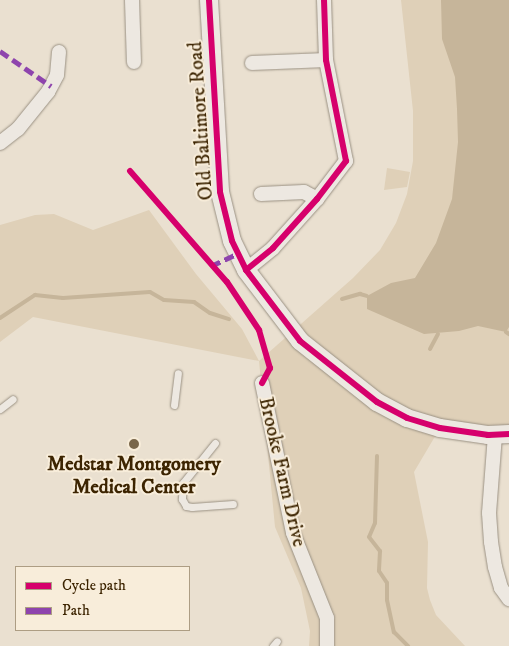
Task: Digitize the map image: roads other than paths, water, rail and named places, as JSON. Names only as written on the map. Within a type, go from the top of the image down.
[{"type":"street","points":[[132,0],[134,62]]},
{"type":"street","name":"Old Baltimore Road","points":[[209,0],[220,192],[232,241],[246,270],[300,341],[377,402],[407,418],[440,428],[502,434]]},
{"type":"street","points":[[246,270],[273,248],[317,199],[346,161],[326,60],[324,0]]},
{"type":"street","points":[[0,143],[18,129],[48,92],[57,75],[59,52]]},
{"type":"street","points":[[252,63],[326,60]]},
{"type":"street","points":[[261,194],[304,192],[317,199]]},
{"type":"street","name":"Brooke Farm Drive","points":[[262,383],[293,533],[327,618],[327,646]]},
{"type":"street","points":[[502,434],[489,513],[495,568],[501,588],[509,599]]},
{"type":"lane","points":[[174,405],[178,373]]},
{"type":"lane","points":[[0,409],[13,400]]},
{"type":"lane","points":[[215,443],[183,483],[182,499],[186,506],[192,507],[233,504]]},
{"type":"waterway","points":[[0,318],[35,295],[63,298],[150,292],[164,300],[194,302],[210,313],[229,319]]},
{"type":"waterway","points":[[342,299],[360,294],[367,296]]},
{"type":"waterway","points":[[430,349],[438,334]]},
{"type":"waterway","points":[[377,456],[375,523],[369,537],[380,551],[379,571],[387,583],[387,600],[394,632],[408,646]]},
{"type":"place","name":"Medstar Montgomery Medical Center","points":[[134,444]]}]
